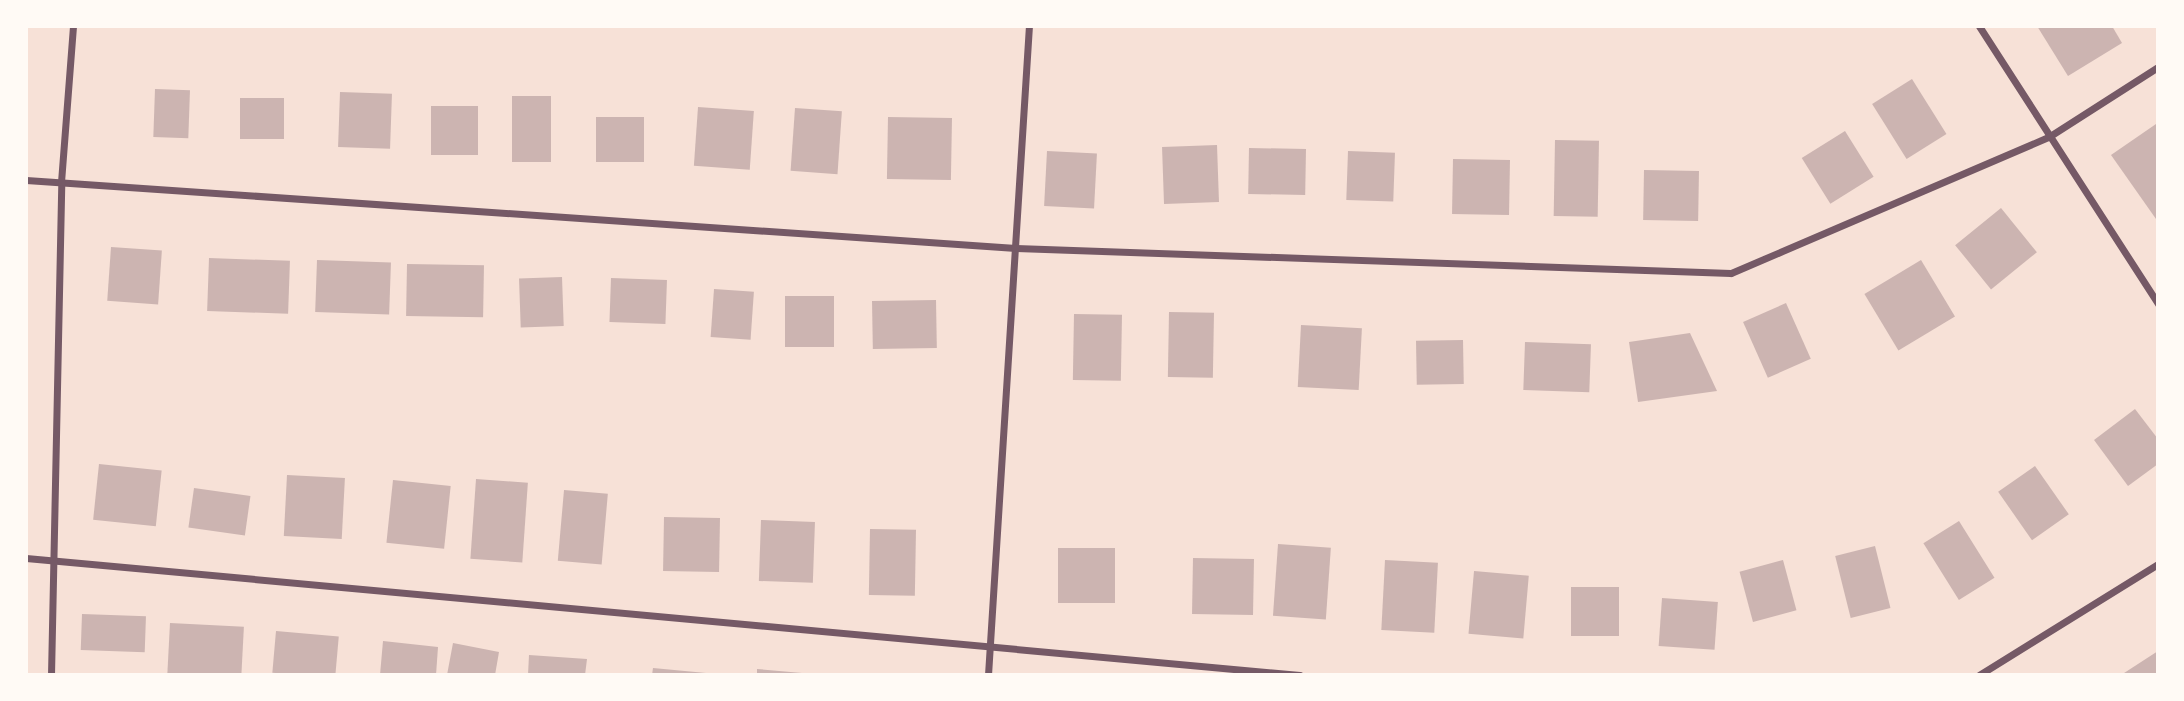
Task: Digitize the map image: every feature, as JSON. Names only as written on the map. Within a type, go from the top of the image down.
[{"type":"street","points":[[51,675],[51,561],[61,182],[73,26]]},
{"type":"street","points":[[988,675],[1030,26]]},
{"type":"street","points":[[1979,26],[2158,304]]},
{"type":"street","points":[[26,180],[1016,247],[1731,274],[2050,136],[2158,66]]},
{"type":"street","points":[[26,558],[990,649],[1300,675]]},
{"type":"street","points":[[1979,675],[2158,564]]},
{"type":"building","points":[[2037,26],[2112,26],[2122,43],[2068,76]]},
{"type":"building","points":[[1912,79],[1946,134],[1907,159],[1872,104]]},
{"type":"building","points":[[155,89],[190,90],[188,138],[153,137]]},
{"type":"building","points":[[340,92],[392,94],[390,149],[338,147]]},
{"type":"building","points":[[512,96],[551,96],[551,162],[512,162]]},
{"type":"building","points":[[240,98],[284,98],[284,139],[240,139]]},
{"type":"building","points":[[431,106],[478,106],[478,155],[431,155]]},
{"type":"building","points":[[698,107],[754,111],[750,170],[694,166]]},
{"type":"building","points":[[795,108],[842,111],[837,174],[791,171]]},
{"type":"building","points":[[596,117],[644,117],[644,162],[596,162]]},
{"type":"building","points":[[888,117],[952,118],[951,180],[887,179]]},
{"type":"building","points":[[2156,124],[2158,218],[2156,219],[2111,155]]},
{"type":"building","points":[[1845,131],[1874,177],[1830,204],[1802,158]]},
{"type":"building","points":[[1555,140],[1599,141],[1598,217],[1554,216]]},
{"type":"building","points":[[1217,145],[1219,202],[1164,204],[1162,147]]},
{"type":"building","points":[[1249,148],[1306,149],[1305,195],[1248,194]]},
{"type":"building","points":[[1047,151],[1097,154],[1094,209],[1044,206]]},
{"type":"building","points":[[1348,151],[1395,153],[1393,202],[1346,200]]},
{"type":"building","points":[[1453,159],[1510,160],[1509,215],[1452,214]]},
{"type":"building","points":[[1644,170],[1699,171],[1698,221],[1643,220]]},
{"type":"building","points":[[2001,208],[2037,252],[1991,289],[1955,245]]},
{"type":"building","points":[[111,247],[162,251],[158,304],[107,301]]},
{"type":"building","points":[[209,258],[290,261],[288,314],[207,311]]},
{"type":"building","points":[[317,260],[391,263],[389,315],[315,312]]},
{"type":"building","points":[[1921,260],[1955,317],[1898,351],[1864,294]]},
{"type":"building","points":[[407,264],[484,265],[483,317],[406,316]]},
{"type":"building","points":[[562,277],[564,326],[521,327],[519,279]]},
{"type":"building","points":[[611,278],[667,280],[665,324],[609,322]]},
{"type":"building","points":[[714,289],[754,292],[751,340],[711,337]]},
{"type":"building","points":[[785,296],[834,296],[834,347],[785,347]]},
{"type":"building","points":[[936,300],[937,348],[873,349],[872,301]]},
{"type":"building","points":[[1786,303],[1811,359],[1768,378],[1743,322]]},
{"type":"building","points":[[1169,312],[1214,313],[1213,378],[1168,377]]},
{"type":"building","points":[[1074,314],[1122,315],[1121,381],[1073,380]]},
{"type":"building","points":[[1301,325],[1362,328],[1359,390],[1298,387]]},
{"type":"building","points":[[1690,333],[1717,391],[1638,402],[1629,342]]},
{"type":"building","points":[[1463,340],[1464,384],[1417,385],[1416,341]]},
{"type":"building","points":[[1525,342],[1591,344],[1589,392],[1523,390]]},
{"type":"building","points":[[2135,409],[2158,439],[2158,464],[2128,486],[2094,440]]},
{"type":"building","points":[[99,464],[162,471],[156,526],[93,520]]},
{"type":"building","points":[[2035,466],[2069,514],[2032,540],[1998,492]]},
{"type":"building","points":[[287,475],[345,478],[342,539],[284,536]]},
{"type":"building","points":[[476,479],[528,483],[522,562],[470,559]]},
{"type":"building","points":[[393,480],[451,486],[444,549],[386,543]]},
{"type":"building","points":[[194,488],[250,496],[245,536],[188,528]]},
{"type":"building","points":[[564,490],[608,494],[602,565],[558,561]]},
{"type":"building","points":[[664,517],[720,518],[719,572],[663,571]]},
{"type":"building","points":[[761,520],[815,522],[813,583],[759,581]]},
{"type":"building","points":[[1959,521],[1995,578],[1959,600],[1923,543]]},
{"type":"building","points":[[870,529],[916,530],[915,596],[869,595]]},
{"type":"building","points":[[1278,544],[1331,548],[1326,620],[1273,616]]},
{"type":"building","points":[[1875,546],[1890,608],[1851,618],[1835,556]]},
{"type":"building","points":[[1058,548],[1115,548],[1115,603],[1058,603]]},
{"type":"building","points":[[1193,558],[1254,559],[1253,615],[1192,614]]},
{"type":"building","points":[[1385,560],[1438,563],[1434,633],[1381,630]]},
{"type":"building","points":[[1783,560],[1796,610],[1753,622],[1740,572]]},
{"type":"building","points":[[1474,571],[1529,576],[1523,639],[1469,634]]},
{"type":"building","points":[[1571,587],[1619,587],[1619,636],[1571,636]]},
{"type":"building","points":[[1662,598],[1718,602],[1715,650],[1659,646]]},
{"type":"building","points":[[82,614],[146,616],[145,652],[81,650]]},
{"type":"building","points":[[170,623],[244,627],[241,675],[167,673]]},
{"type":"building","points":[[276,631],[339,636],[335,675],[272,673]]},
{"type":"building","points":[[383,641],[438,647],[436,675],[380,675]]},
{"type":"building","points":[[453,643],[499,652],[495,675],[447,675]]},
{"type":"building","points":[[2158,651],[2158,675],[2121,675]]},
{"type":"building","points":[[529,655],[587,659],[585,675],[528,675]]},
{"type":"building","points":[[653,668],[706,673],[706,675],[652,675]]},
{"type":"building","points":[[757,669],[802,673],[802,675],[757,675]]}]
